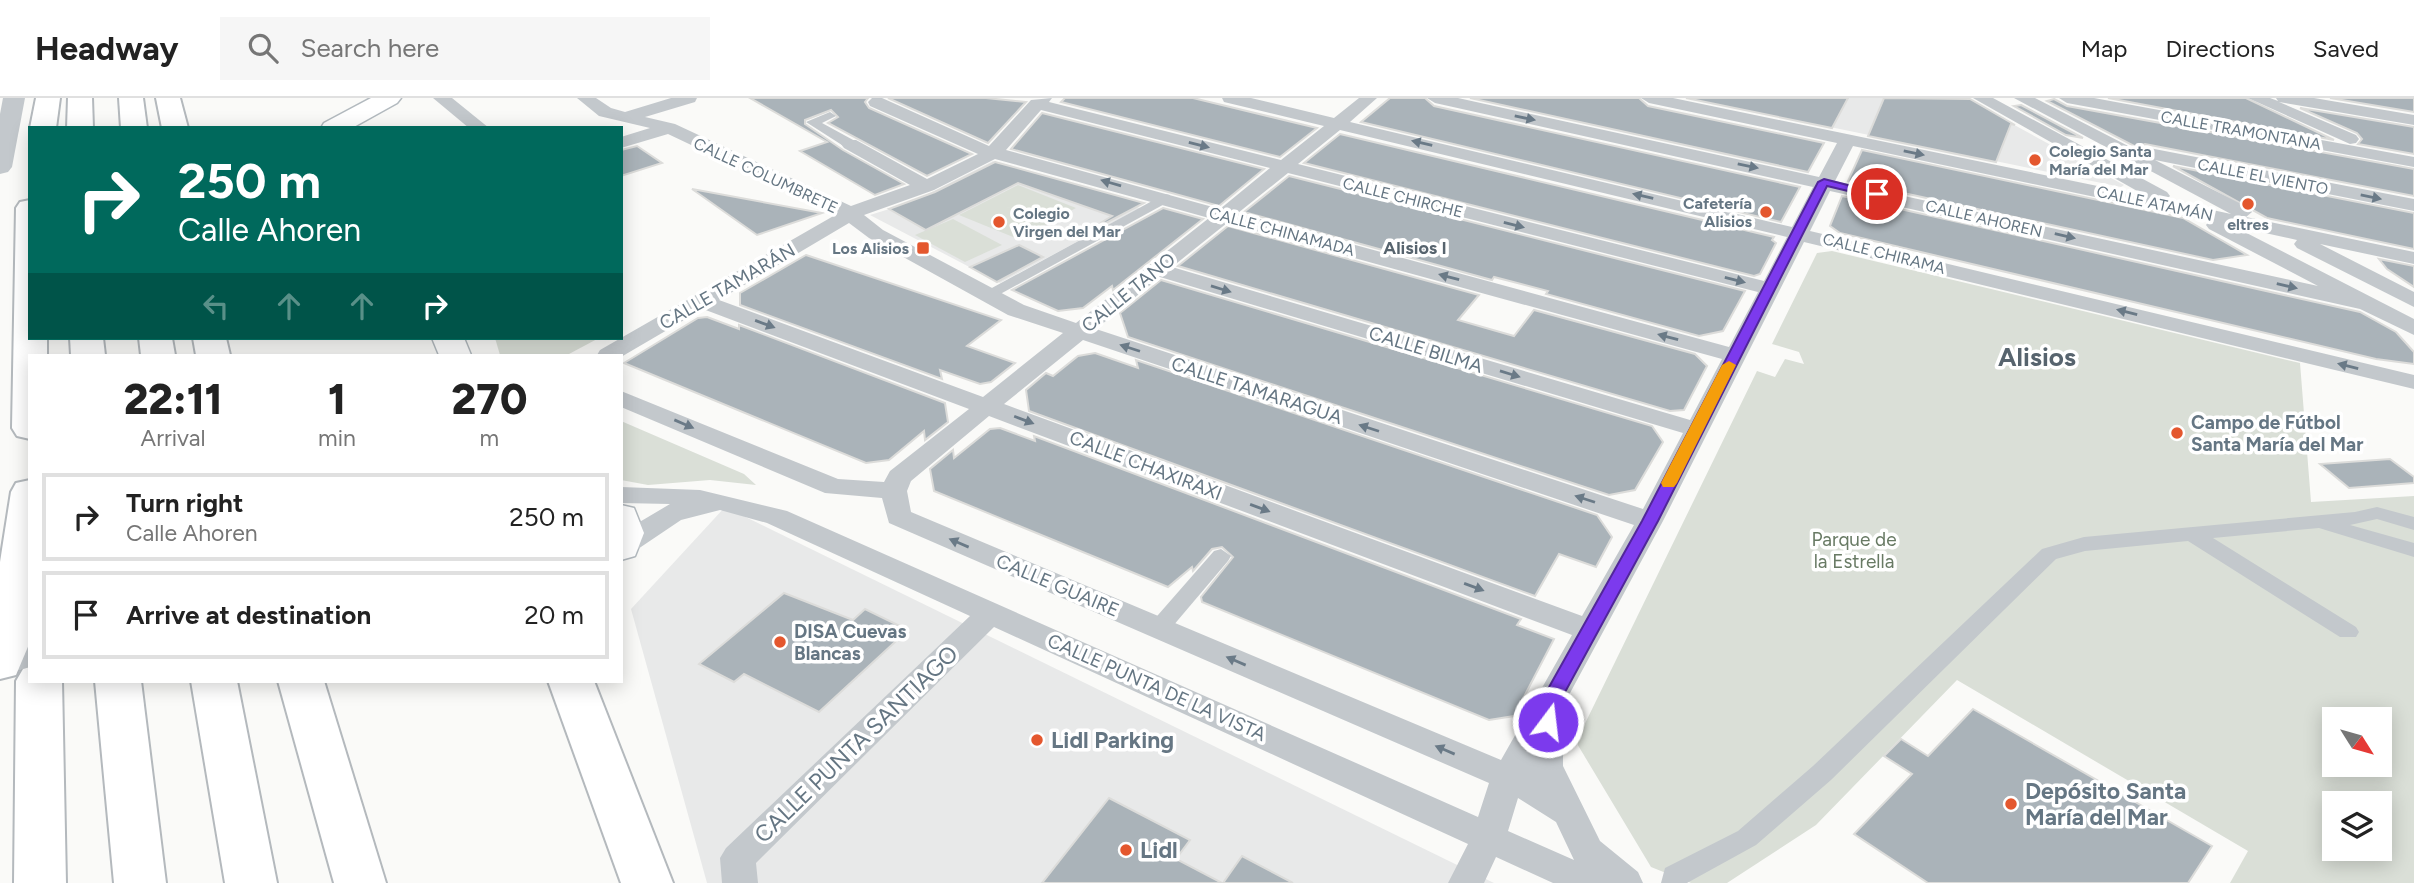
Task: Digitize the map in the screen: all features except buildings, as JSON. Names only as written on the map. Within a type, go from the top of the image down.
[{"type":"highway","points":[[43,126],[48,98]]},
{"type":"highway","points":[[80,98],[80,126]]},
{"type":"highway","points":[[131,98],[134,126]]},
{"type":"highway","points":[[168,98],[175,126]]},
{"type":"highway","points":[[0,419],[28,384]]},
{"type":"highway","points":[[0,663],[11,633],[25,575],[28,525]]},
{"type":"highway","points":[[39,683],[40,883]]},
{"type":"highway","points":[[118,683],[139,883]]},
{"type":"highway","points":[[214,683],[251,883]]},
{"type":"highway","points":[[302,683],[359,883]]},
{"type":"highway","points":[[572,683],[647,883]]},
{"type":"main road","points":[[337,126],[389,98]]},
{"type":"street","points":[[0,167],[15,98]]},
{"type":"street","points":[[441,98],[477,126]]},
{"type":"street","name":"CALLE COLUMBRETE","points":[[585,98],[605,112],[669,128],[836,205],[840,220],[927,186],[992,152],[1041,101]]},
{"type":"street","points":[[624,118],[689,98]]},
{"type":"street","name":"CALLE CHIRAMA","points":[[1230,98],[2414,382]]},
{"type":"street","name":"CALLE TANO","points":[[894,491],[899,477],[986,405],[1369,98]]},
{"type":"street","name":"CALLE AHOREN","points":[[1434,98],[2369,304]]},
{"type":"street","name":"CALLE ATAMÁN","points":[[1649,98],[2414,258]]},
{"type":"street","points":[[1981,98],[2183,209],[2414,328]]},
{"type":"street","points":[[2022,98],[2414,301]]},
{"type":"street","name":"CALLE TRAMONTANA","points":[[2067,98],[2414,162]]},
{"type":"street","points":[[2256,98],[2414,167]]},
{"type":"street","points":[[2284,98],[2414,120]]},
{"type":"street","name":"CALLE CHIRCHE","points":[[1041,101],[1282,166],[1768,289]]},
{"type":"street","name":"CALLE CHINAMADA","points":[[876,102],[976,148],[1734,355]]},
{"type":"street","points":[[830,116],[812,122],[927,186]]},
{"type":"street","points":[[623,142],[669,128]]},
{"type":"street","points":[[1466,883],[1489,837],[1508,777],[1650,521],[1797,232],[1847,140]]},
{"type":"street","name":"CALLE EL VIENTO","points":[[2112,146],[2414,205]]},
{"type":"street","points":[[987,295],[1165,198]]},
{"type":"street","name":"CALLE TAMARAGUA","points":[[840,220],[876,234],[1016,310],[1650,521]]},
{"type":"street","name":"CALLE TAMARÁN","points":[[610,354],[840,220]]},
{"type":"street","name":"CALLE BILMA","points":[[1156,269],[1696,429]]},
{"type":"street","name":"CALLE CHAXIRAXI","points":[[701,301],[1590,630]]},
{"type":"street","points":[[623,399],[834,487],[894,491]]},
{"type":"street","name":"CALLE GUAIRE","points":[[894,491],[899,517],[1508,777],[1568,812]]},
{"type":"street","name":"CALLE PUNTA DE LA VISTA","points":[[623,495],[665,495],[722,500],[777,517],[1589,883]]},
{"type":"street","name":"CALLE PUNTA DE LA VISTA","points":[[623,545],[643,529],[667,515],[691,506],[722,500]]},
{"type":"street","points":[[1674,883],[1674,876],[1746,838],[1822,773],[2049,554],[2084,544],[2316,522],[2378,513],[2414,524]]},
{"type":"street","points":[[2316,522],[2414,550]]},
{"type":"street","points":[[2192,534],[2348,632]]},
{"type":"street","points":[[1159,628],[1221,556]]},
{"type":"street","name":"CALLE PUNTA SANTIAGO","points":[[740,883],[738,858],[992,612]]},
{"type":"street","points":[[0,663],[28,656]]},
{"type":"street","points":[[1548,705],[1547,765],[1587,851],[1625,883]]},
{"type":"street","points":[[1538,859],[1563,840],[1568,812]]},
{"type":"shaded area","name":"Colegio Santa María del Mar","points":[[1689,98],[1965,98],[2124,185],[2121,187]]},
{"type":"shaded area","name":"Colegio Virgen del Mar","points":[[993,161],[1140,208],[1000,283],[870,215],[912,202]]},
{"type":"shaded area","points":[[725,507],[1494,883],[707,883],[631,609]]},
{"type":"green space","points":[[1018,185],[1076,208],[1048,223],[1005,206],[1047,224],[1018,239],[959,215]]},
{"type":"green space","points":[[953,219],[1002,245],[965,262],[915,235]]},
{"type":"green space","name":"Parque de la Estrella","points":[[1832,251],[2300,363],[2311,502],[2414,496],[2414,883],[2230,883],[2248,851],[1957,680],[1816,825],[1727,883],[1691,883],[1651,867],[1576,742],[1757,371],[1775,377],[1785,359],[1804,364],[1799,352],[1772,344],[1817,253]]},
{"type":"green space","points":[[496,340],[595,340],[569,354],[500,354]]},
{"type":"green space","points":[[623,422],[744,474],[756,485],[710,480],[648,485],[623,480]]},
{"type":"slow traffic","points":[[1669,483],[1729,365]]},
{"type":"place","name":"Colegio Santa María del Mar","points":[[2035,160]]},
{"type":"place","name":"eltres","points":[[2248,204]]},
{"type":"place","name":"Cafetería Alisios","points":[[1766,212]]},
{"type":"place","name":"Colegio Virgen del Mar","points":[[999,222]]},
{"type":"place","name":"Los Alisios","points":[[923,248]]},
{"type":"place","name":"Campo de Fútbol Santa María del Mar","points":[[2177,433]]},
{"type":"place","name":"DISA Cuevas Blancas","points":[[780,642]]},
{"type":"place","name":"Lidl Parking","points":[[1037,740]]},
{"type":"place","name":"Depósito Santa María del Mar","points":[[2011,804]]},
{"type":"place","name":"Lidl","points":[[1126,850]]},
{"type":"district","name":"Alisios I","points":[[1415,248]]},
{"type":"district","name":"Alisios","points":[[2037,357]]},
{"type":"route","points":[[1548,722],[1548,705],[1650,521],[1824,182],[1877,194]]}]
